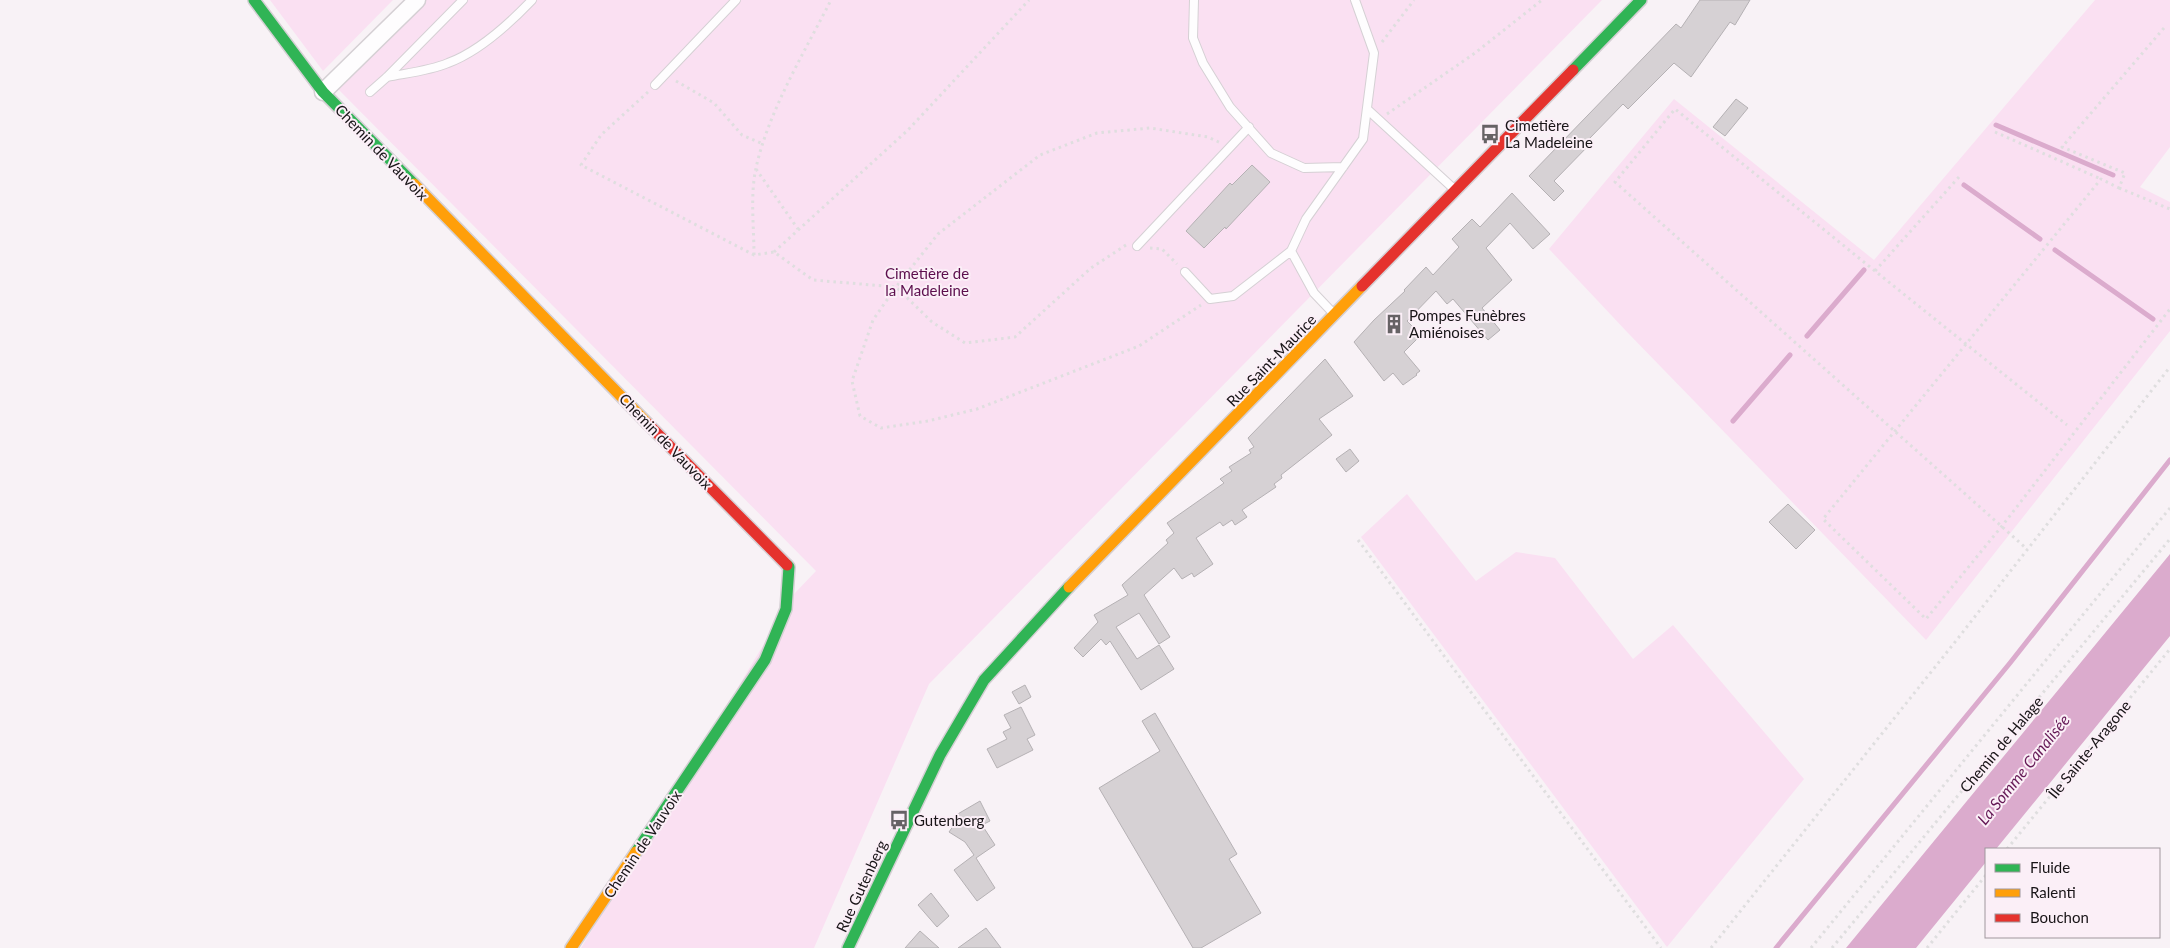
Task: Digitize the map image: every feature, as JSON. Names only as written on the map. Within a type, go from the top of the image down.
[{"type":"street","points":[[254,0],[323,92]]},
{"type":"street","name":"Chemin de Vauvoix","points":[[417,0],[323,92],[789,567],[786,609],[766,660],[571,948]]},
{"type":"street","name":"Rue Saint-Maurice","points":[[940,755],[984,680],[1052,605],[1641,0]]},
{"type":"street","name":"Rue Gutenberg","points":[[848,948],[940,755]]},
{"type":"lane","points":[[370,92],[463,0]]},
{"type":"lane","points":[[387,77],[448,63],[506,26],[532,0]]},
{"type":"lane","points":[[655,85],[736,0]]},
{"type":"lane","points":[[1194,0],[1193,38],[1203,63],[1230,107],[1271,153],[1304,168],[1343,167]]},
{"type":"lane","points":[[1185,272],[1210,299],[1233,296],[1292,251],[1306,219],[1363,139],[1374,53],[1355,0]]},
{"type":"lane","points":[[1367,109],[1456,191]]},
{"type":"lane","points":[[1137,246],[1249,127]]},
{"type":"lane","points":[[1292,251],[1314,292],[1336,315]]},
{"type":"path","points":[[754,256],[756,169],[763,144],[781,100],[831,0]]},
{"type":"path","points":[[763,144],[742,135],[714,103],[678,80],[655,85],[600,135],[581,164],[754,256],[774,252],[908,130],[1029,0]]},
{"type":"path","points":[[1374,53],[1414,0]]},
{"type":"path","points":[[1380,121],[1387,114],[1475,53],[1542,0]]},
{"type":"path","points":[[2119,188],[2125,173],[2062,147],[2164,28]]},
{"type":"path","points":[[2027,549],[1615,182],[1675,109],[2067,425]]},
{"type":"path","points":[[1210,299],[1139,346],[977,409],[928,422],[881,428],[860,416],[852,382],[873,320],[896,287],[938,234],[1040,155],[1097,133],[1150,128],[1208,137],[1230,147]]},
{"type":"path","points":[[1995,132],[2170,209]]},
{"type":"path","points":[[756,169],[798,229]]},
{"type":"path","points":[[1875,271],[1959,177]]},
{"type":"path","points":[[2101,179],[1823,519],[1926,619],[2002,526],[2170,309]]},
{"type":"path","points":[[774,252],[813,280],[896,287],[932,322],[965,343],[1015,337],[1091,268],[1126,245],[1162,249],[1185,272]]},
{"type":"path","points":[[1711,948],[2170,367]]},
{"type":"path","points":[[1811,948],[2170,508]]},
{"type":"path","name":"Chemin de Halage","points":[[1832,948],[2170,539]]},
{"type":"path","points":[[1358,540],[1661,948]]},
{"type":"path","name":"Île Sainte-Aragone","points":[[2008,848],[2170,650]]},
{"type":"path","points":[[1927,948],[1985,876]]},
{"type":"green space","points":[[270,0],[393,0],[323,71]]},
{"type":"green space","name":"Cimetière de la Madeleine","points":[[426,0],[1602,0],[929,684],[814,948],[581,948],[794,594],[816,571],[338,89]]},
{"type":"green space","points":[[2095,0],[2170,0],[2170,147],[2140,187],[2170,202],[2170,331],[1926,640],[1549,249],[1674,99],[1874,260]]},
{"type":"green space","points":[[1407,494],[1476,581],[1516,552],[1555,558],[1633,659],[1673,625],[1804,779],[1667,947],[1361,537]]},
{"type":"water","name":"La Somme Canalisée","points":[[2170,554],[2170,636],[1997,848],[1985,848],[1985,863],[1916,948],[1846,948]]},
{"type":"building","points":[[1700,0],[1750,0],[1735,25],[1730,22],[1691,77],[1674,63],[1628,109],[1623,104],[1589,139],[1592,142],[1554,181],[1564,191],[1554,201],[1529,176],[1676,24],[1681,28]]},
{"type":"building","points":[[1736,99],[1748,108],[1725,136],[1713,127]]},
{"type":"building","points":[[1252,165],[1270,182],[1226,229],[1225,227],[1204,248],[1186,231],[1230,183],[1232,185]]},
{"type":"building","points":[[1512,193],[1550,234],[1533,249],[1510,223],[1486,248],[1512,280],[1482,308],[1500,330],[1488,340],[1453,299],[1447,304],[1436,291],[1407,321],[1421,335],[1404,352],[1420,371],[1403,385],[1393,373],[1384,381],[1354,342],[1426,267],[1433,275],[1459,247],[1452,239],[1472,219],[1480,227]]},
{"type":"building","points":[[1325,359],[1353,396],[1319,419],[1332,435],[1281,475],[1282,478],[1274,484],[1276,487],[1242,510],[1247,517],[1235,525],[1232,520],[1223,526],[1220,522],[1196,538],[1213,564],[1194,577],[1192,573],[1182,579],[1174,568],[1144,595],[1170,637],[1159,644],[1139,613],[1116,627],[1137,659],[1159,645],[1174,669],[1141,690],[1110,641],[1106,645],[1101,639],[1083,657],[1074,648],[1098,622],[1094,615],[1128,595],[1122,585],[1168,543],[1166,540],[1174,533],[1167,523],[1224,483],[1220,479],[1232,471],[1229,467],[1251,453],[1249,450],[1254,447],[1248,438]]},
{"type":"building","points":[[1350,449],[1359,461],[1346,472],[1336,459]]},
{"type":"building","points":[[1788,504],[1815,530],[1796,549],[1769,522]]},
{"type":"building","points":[[1025,685],[1031,697],[1019,704],[1012,692]]},
{"type":"building","points":[[1021,707],[1035,735],[1027,739],[1033,750],[997,768],[987,749],[1007,739],[1003,732],[1011,728],[1004,715]]},
{"type":"building","points":[[1155,713],[1237,854],[1229,859],[1261,913],[1201,948],[1193,948],[1099,788],[1160,751],[1142,721]]},
{"type":"building","points":[[980,801],[990,821],[982,825],[995,845],[976,858],[995,888],[977,901],[954,870],[974,855],[965,842],[949,832],[959,818],[956,815]]},
{"type":"building","points":[[931,893],[949,916],[937,927],[918,905]]},
{"type":"building","points":[[986,928],[1001,948],[958,948]]},
{"type":"building","points":[[920,931],[939,948],[905,948]]},
{"type":"waterway","points":[[1996,125],[2113,175]]},
{"type":"waterway","points":[[1964,185],[2040,239]]},
{"type":"waterway","points":[[2055,250],[2153,319]]},
{"type":"waterway","points":[[1807,336],[1864,270]]},
{"type":"waterway","points":[[1733,421],[1790,355]]},
{"type":"waterway","points":[[1776,948],[2010,663],[2170,460]]},
{"type":"traffic: fast","points":[[254,0],[323,92],[414,184]]},
{"type":"traffic: fast","points":[[1573,70],[1641,0]]},
{"type":"traffic: fast","points":[[636,852],[765,660],[786,609],[789,567],[787,565]]},
{"type":"traffic: fast","points":[[848,948],[940,755],[984,680],[1069,587]]},
{"type":"traffic: slow","points":[[414,184],[647,423]]},
{"type":"traffic: slow","points":[[1069,587],[1362,286]]},
{"type":"traffic: slow","points":[[571,948],[636,852]]},
{"type":"traffic: jam","points":[[1362,286],[1573,70]]},
{"type":"traffic: jam","points":[[647,423],[787,565]]},
{"type":"place","name":"Cimetière La Madeleine","points":[[1490,134]]},
{"type":"place","name":"Pompes Funèbres Amiénoises","points":[[1394,324]]},
{"type":"place","name":"Gutenberg","points":[[899,820]]}]
